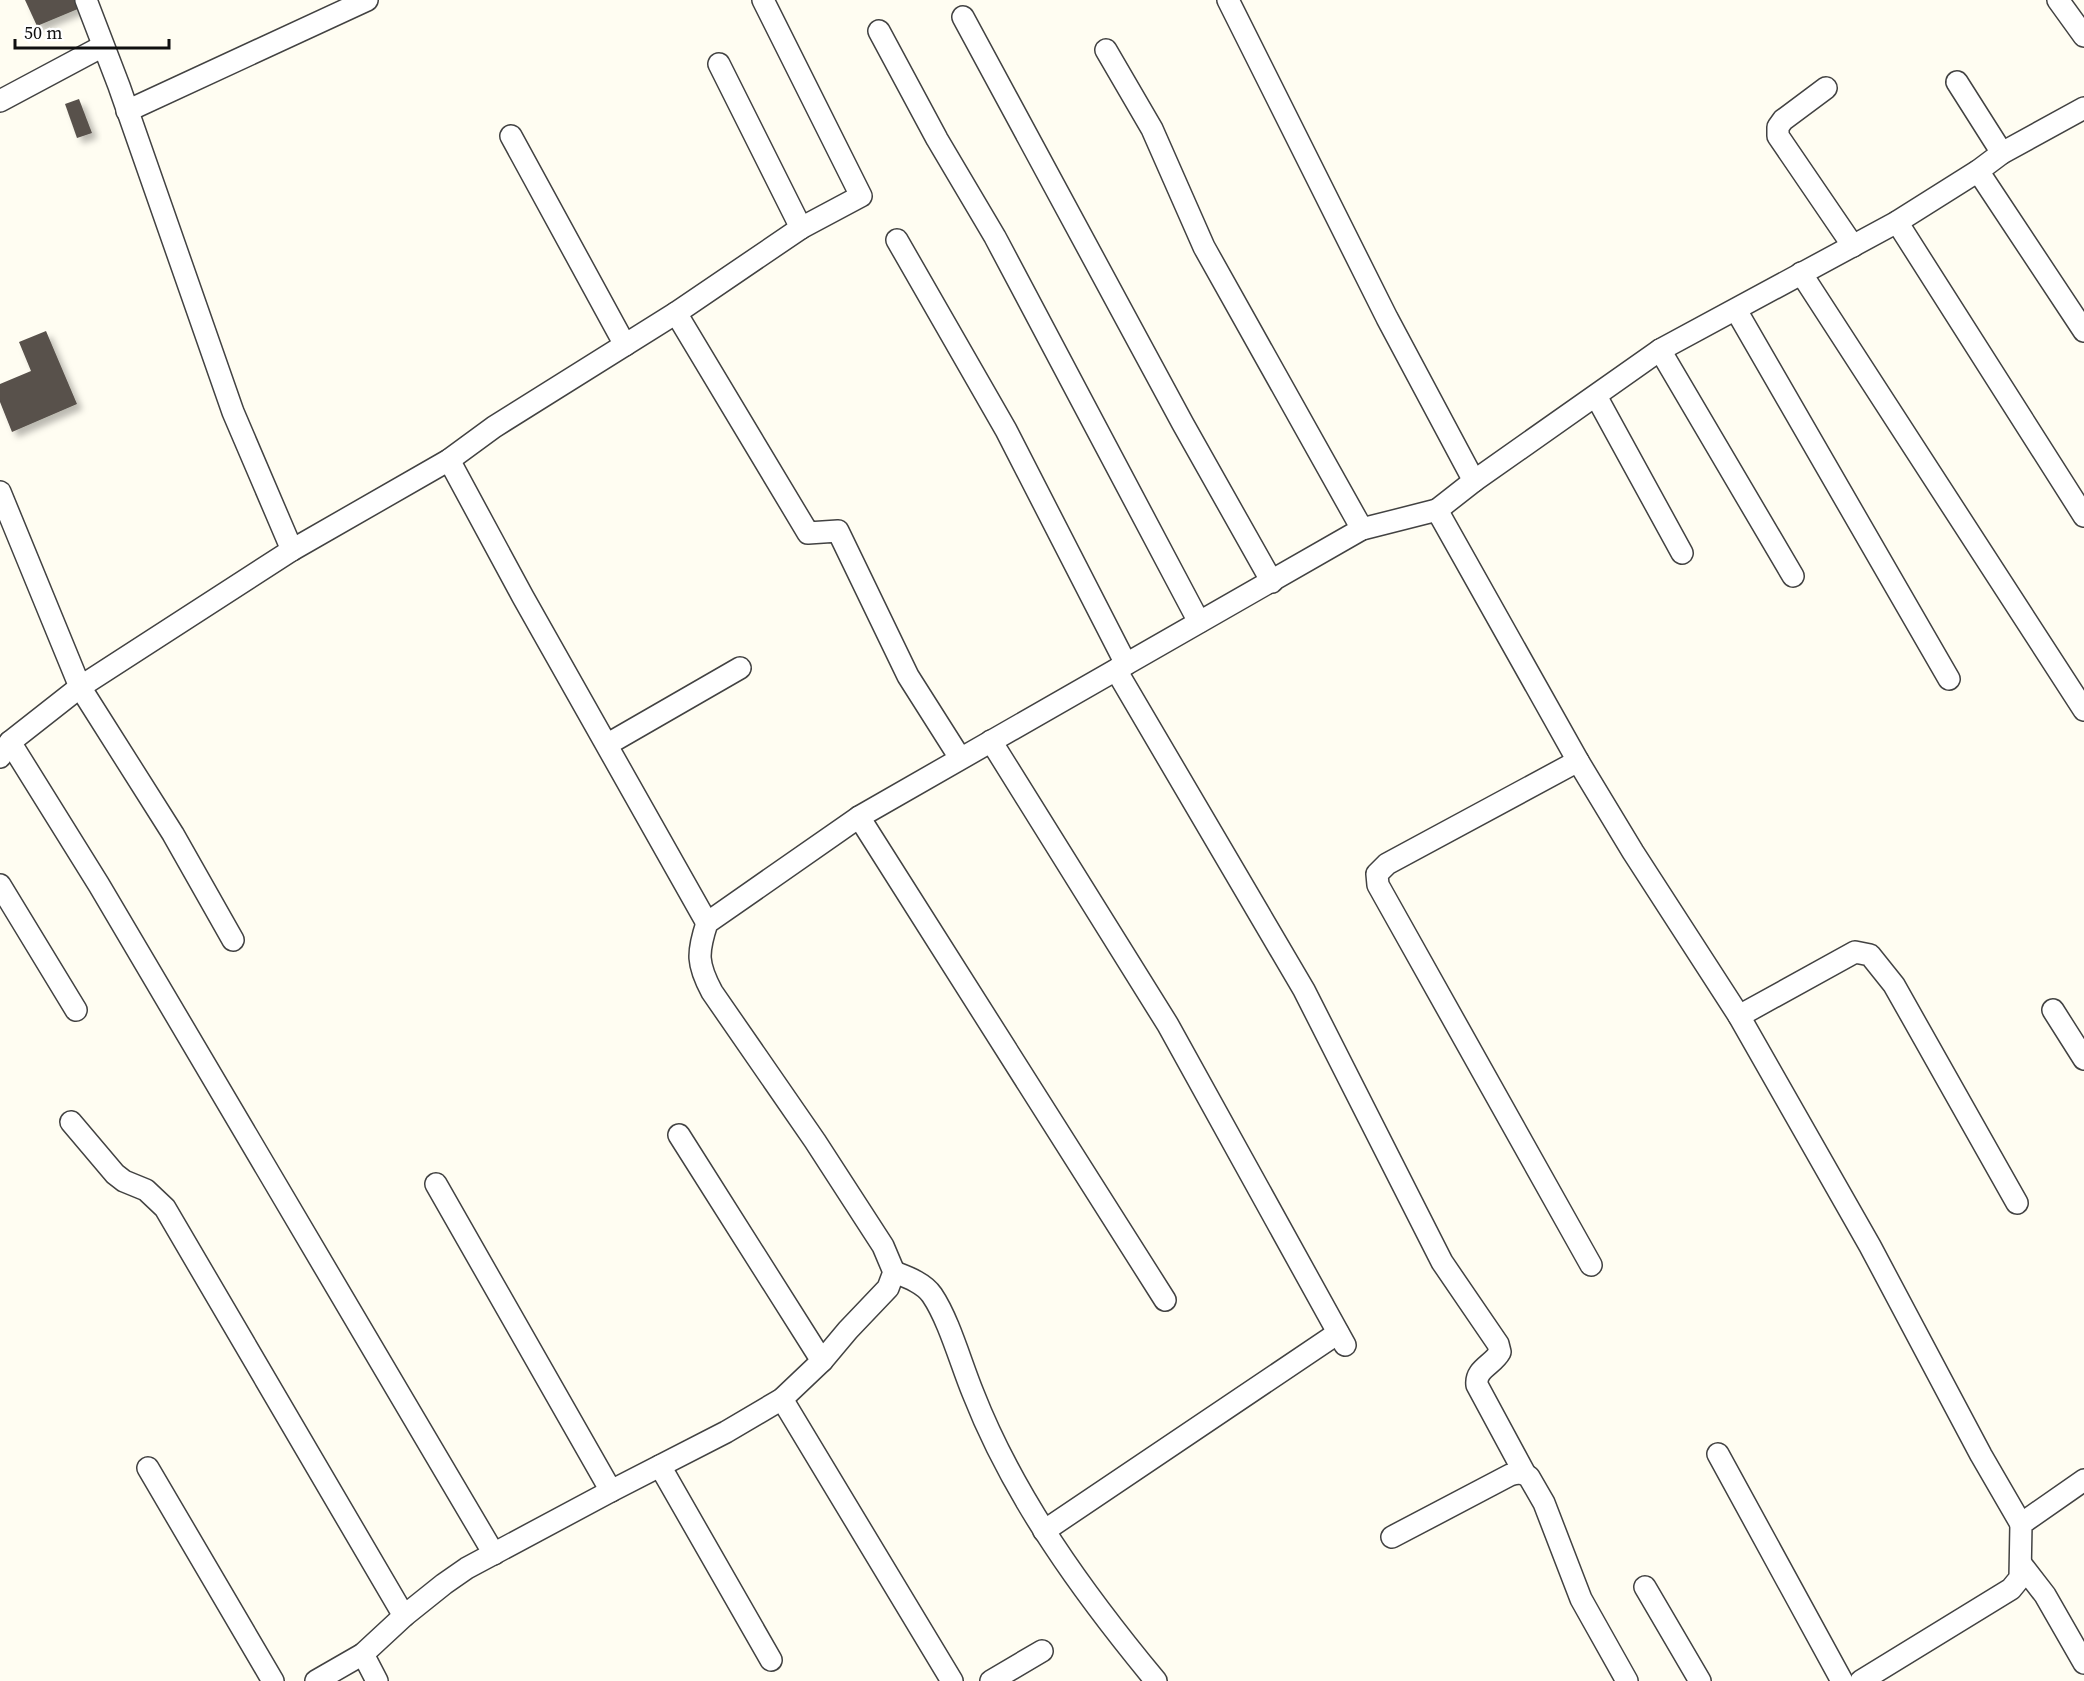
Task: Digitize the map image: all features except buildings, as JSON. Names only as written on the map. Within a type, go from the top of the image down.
[{"type":"street","points":[[86,0],[233,412],[292,550]]},
{"type":"street","points":[[127,111],[366,0]]},
{"type":"street","points":[[494,1554],[99,885],[5,749],[80,687],[292,550],[449,460],[494,428],[676,313],[801,228],[861,196],[763,0]]},
{"type":"street","points":[[1228,0],[1388,318],[1474,480]]},
{"type":"street","points":[[2058,0],[2084,36]]},
{"type":"street","points":[[963,17],[1183,424],[1272,582]]},
{"type":"street","points":[[879,31],[937,139],[995,237],[1199,622]]},
{"type":"street","points":[[0,101],[103,46]]},
{"type":"street","points":[[1106,50],[1152,129],[1204,247],[1362,529]]},
{"type":"street","points":[[719,64],[801,228]]},
{"type":"street","points":[[1957,82],[2002,153]]},
{"type":"street","points":[[1826,88],[1783,120],[1778,127],[1778,136],[1853,246]]},
{"type":"street","points":[[316,1681],[363,1654],[404,1616],[444,1584],[494,1554],[726,1432],[782,1400],[822,1361],[888,1288],[894,1272],[883,1246],[702,975],[698,959],[707,923],[859,817],[1362,529],[1437,510],[1474,480],[1660,350],[1897,222],[1978,171],[2002,153],[2084,108]]},
{"type":"street","points":[[511,135],[625,345]]},
{"type":"street","points":[[1978,171],[2084,331]]},
{"type":"street","points":[[1897,222],[2084,516]]},
{"type":"street","points":[[897,240],[1006,430],[1121,667],[1304,990],[1442,1262],[1498,1344],[1500,1352],[1481,1370],[1476,1378],[1477,1385],[1525,1474],[1544,1503],[1581,1599],[1627,1681]]},
{"type":"street","points":[[1801,273],[2084,710]]},
{"type":"street","points":[[1736,310],[1949,679]]},
{"type":"street","points":[[676,313],[808,532],[837,531],[908,676],[960,758]]},
{"type":"street","points":[[1660,350],[1793,576]]},
{"type":"street","points":[[1596,396],[1682,553]]},
{"type":"street","points":[[449,460],[523,597],[707,923]]},
{"type":"street","points":[[0,492],[80,687],[173,834],[233,940]]},
{"type":"street","points":[[1437,510],[1578,761],[1633,852],[1739,1016],[1870,1246],[1981,1455],[2021,1524],[2020,1578],[2011,1589],[1861,1681]]},
{"type":"street","points":[[608,744],[740,668]]},
{"type":"street","points":[[991,741],[1168,1025],[1341,1339],[1044,1531]]},
{"type":"street","points":[[1578,761],[1387,864],[1377,874],[1378,885],[1591,1265]]},
{"type":"street","points":[[859,817],[1165,1300]]},
{"type":"street","points":[[0,885],[76,1010]]},
{"type":"street","points":[[1739,1016],[1855,952],[1870,956],[1894,985],[2017,1203]]},
{"type":"street","points":[[2053,1010],[2084,1059]]},
{"type":"street","points":[[71,1122],[115,1174],[124,1181],[146,1190],[165,1208],[404,1616]]},
{"type":"street","points":[[679,1135],[822,1361]]},
{"type":"street","points":[[436,1184],[611,1491]]},
{"type":"street","points":[[894,1272],[909,1278],[932,1294],[947,1326],[978,1407],[1008,1470],[1044,1531],[1102,1612],[1156,1681]]},
{"type":"street","points":[[782,1400],[952,1681]]},
{"type":"street","points":[[1718,1454],[1842,1681]]},
{"type":"street","points":[[660,1466],[771,1660]]},
{"type":"street","points":[[148,1468],[273,1681]]},
{"type":"street","points":[[1392,1537],[1510,1475],[1525,1474]]},
{"type":"street","points":[[2021,1524],[2084,1480]]},
{"type":"street","points":[[2021,1564],[2045,1595],[2084,1663]]},
{"type":"street","points":[[1645,1587],[1700,1681]]},
{"type":"street","points":[[991,1681],[1042,1651]]},
{"type":"street","points":[[363,1654],[377,1681]]}]
